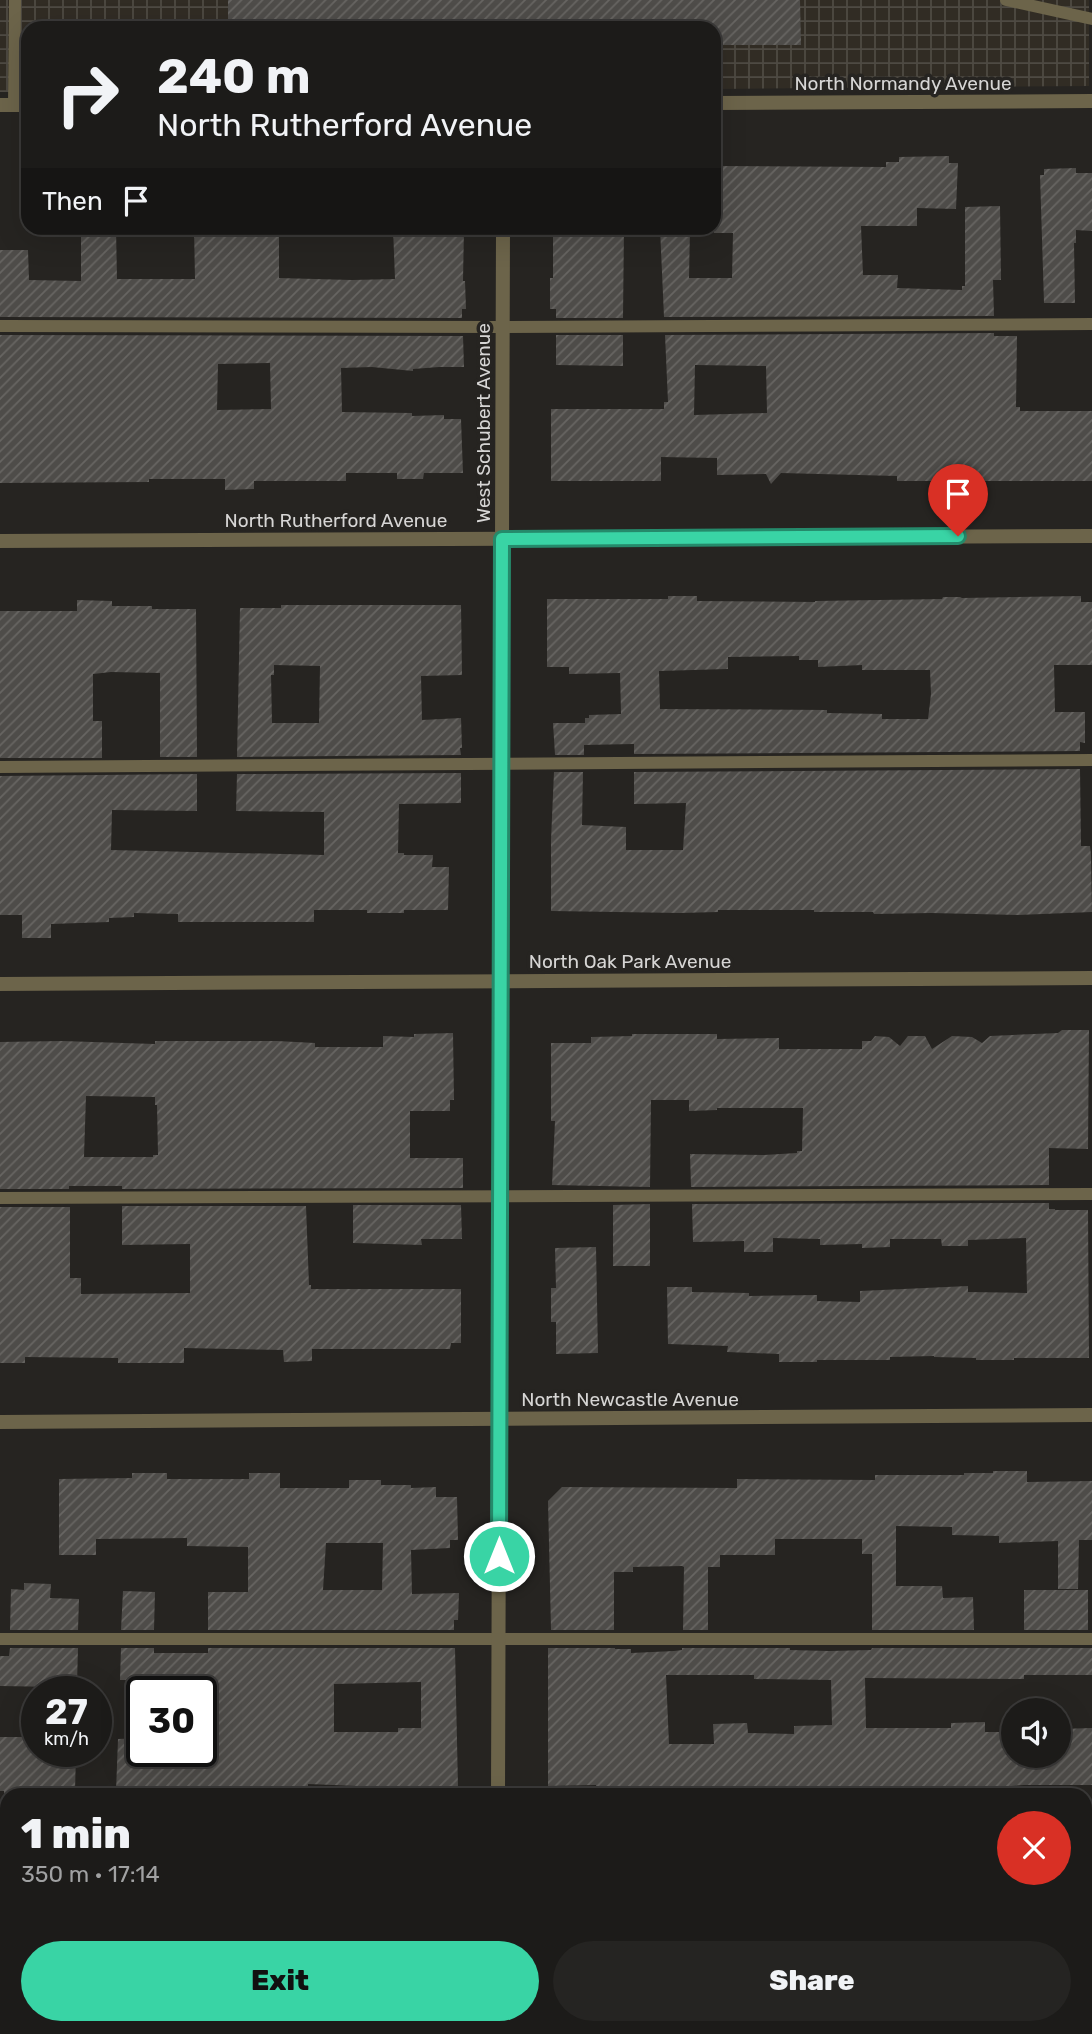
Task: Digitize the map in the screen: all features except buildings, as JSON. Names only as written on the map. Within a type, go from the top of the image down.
[{"type":"street","name":"North Normandy Avenue","points":[[721,103],[1092,101]]},
{"type":"street","name":"West Schubert Avenue","points":[[498,1788],[503,235]]},
{"type":"street","name":"North Rutherford Avenue","points":[[0,541],[1092,536]]},
{"type":"street","name":"North Oak Park Avenue","points":[[0,984],[1092,978]]},
{"type":"street","name":"North Newcastle Avenue","points":[[0,1422],[1092,1415]]},
{"type":"lane","points":[[14,105],[15,0]]},
{"type":"lane","points":[[1006,0],[1092,19]]},
{"type":"lane","points":[[0,326],[1092,324]]},
{"type":"lane","points":[[0,767],[1092,760]]},
{"type":"lane","points":[[0,1198],[1092,1194]]},
{"type":"lane","points":[[0,1639],[1092,1639]]},
{"type":"shaded area","points":[[0,0],[1089,0],[1089,86],[721,89],[721,21],[21,21],[21,92],[0,92]]},
{"type":"route","points":[[499,1556],[502,539],[958,536]]}]
